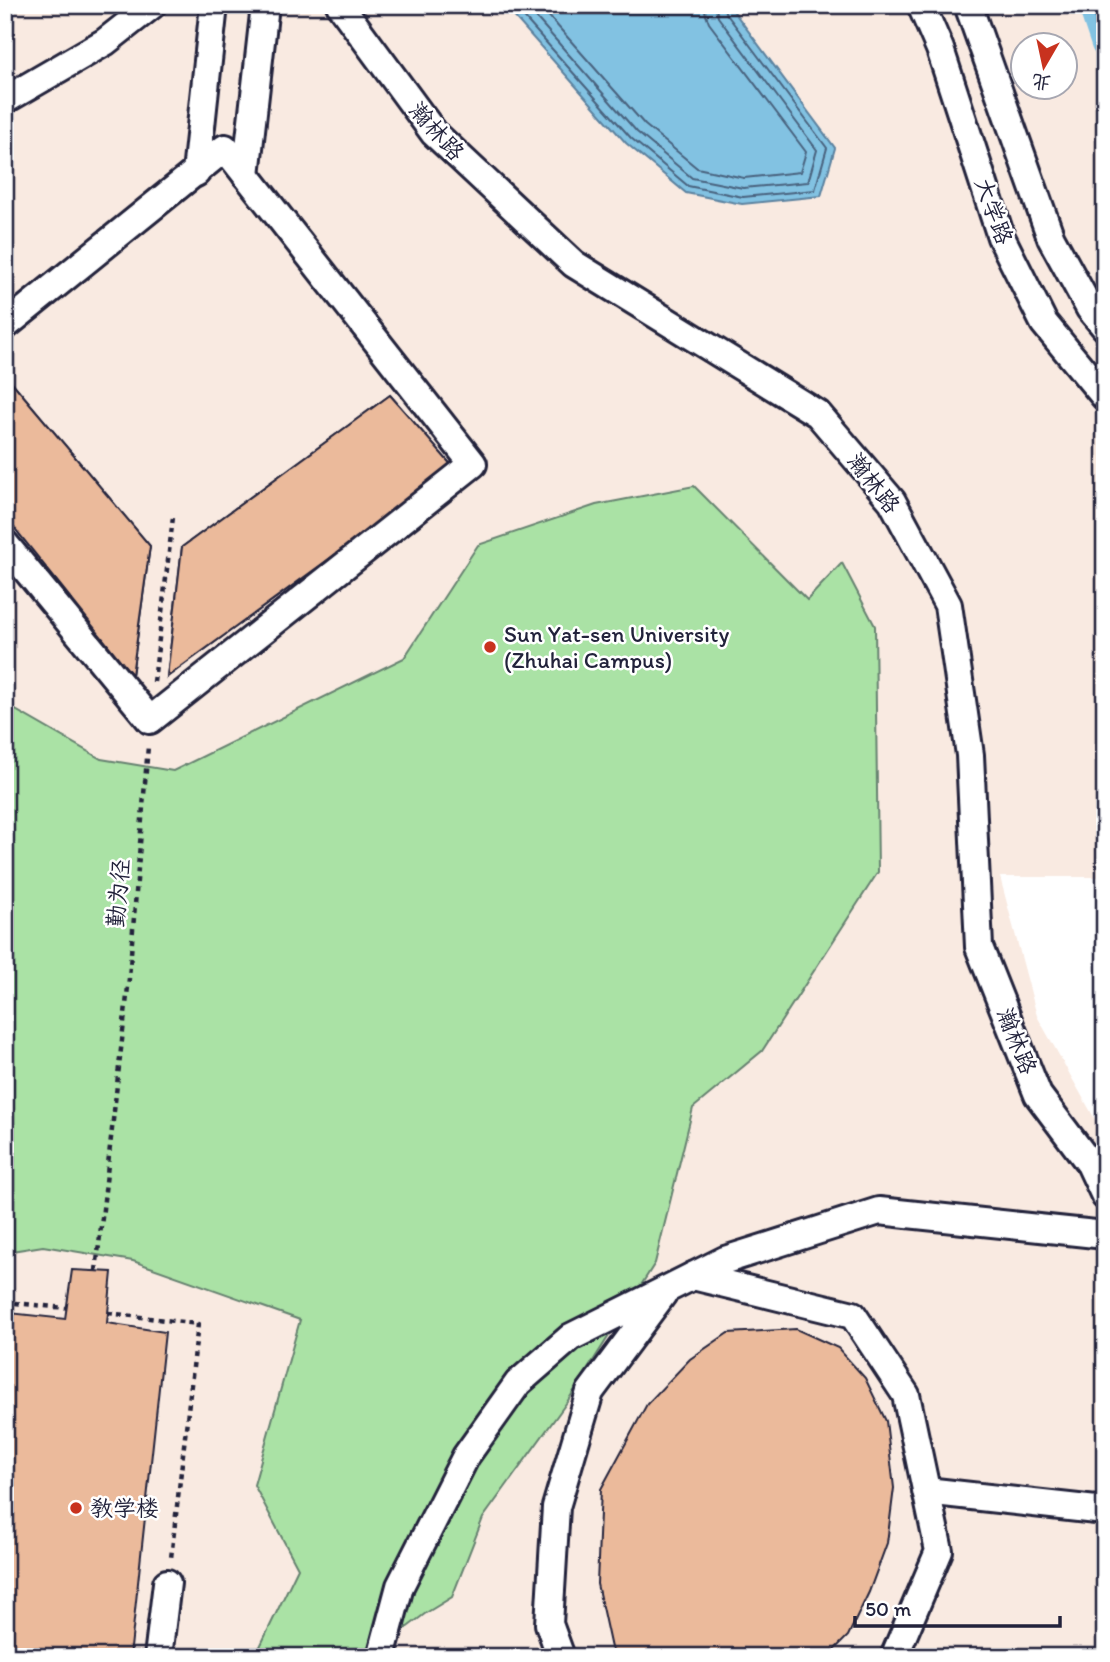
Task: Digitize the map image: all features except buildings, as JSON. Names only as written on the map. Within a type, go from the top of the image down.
[{"type":"street","points":[[5,100],[105,42],[152,5]]},
{"type":"street","points":[[196,173],[214,5]]},
{"type":"street","points":[[246,175],[265,5]]},
{"type":"street","name":"瀚林路","points":[[340,5],[433,134],[575,264],[818,414],[892,501],[948,605],[970,755],[979,947],[1038,1095],[1090,1164],[1105,1196]]},
{"type":"street","name":"大学路","points":[[921,5],[940,49],[1001,237],[1044,323],[1105,397]]},
{"type":"street","name":"大学路","points":[[968,5],[1051,238],[1090,309],[1105,327]]},
{"type":"street","points":[[5,326],[225,148],[473,464],[150,720],[5,544]]},
{"type":"street","points":[[382,1657],[400,1586],[466,1456],[518,1383],[570,1337],[725,1260],[879,1212],[1105,1235]]},
{"type":"street","points":[[693,1276],[853,1315],[906,1395],[939,1551],[894,1657]]},
{"type":"street","points":[[561,1657],[549,1624],[556,1507],[590,1392],[667,1289]]},
{"type":"street","points":[[926,1491],[1105,1511]]},
{"type":"street","points":[[158,1657],[167,1583]]},
{"type":"path","name":"勤为径","points":[[96,1271],[129,978],[150,720],[173,516]]},
{"type":"path","points":[[5,1302],[66,1308]]},
{"type":"path","points":[[108,1313],[198,1324],[173,1543]]},
{"type":"shaded area","name":"Sun Yat-sen University (Zhuhai Campus)","points":[[5,5],[1105,5],[1105,877],[1000,877],[1037,1016],[1105,1137],[1105,1657],[5,1657]]},
{"type":"green space","points":[[694,486],[807,600],[842,563],[875,626],[878,872],[762,1051],[693,1108],[655,1263],[567,1402],[483,1518],[452,1597],[368,1657],[255,1657],[298,1568],[254,1485],[300,1320],[133,1261],[43,1246],[5,1252],[5,704],[101,759],[173,771],[404,658],[478,545],[596,505]]},
{"type":"water","points":[[504,5],[729,5],[835,148],[821,196],[742,204],[686,193],[626,143]]},
{"type":"waterway","points":[[1092,5],[1105,44]]},
{"type":"place","name":"Sun Yat-sen University (Zhuhai Campus)","points":[[490,647]]},
{"type":"place","name":"教学楼","points":[[76,1508]]}]
